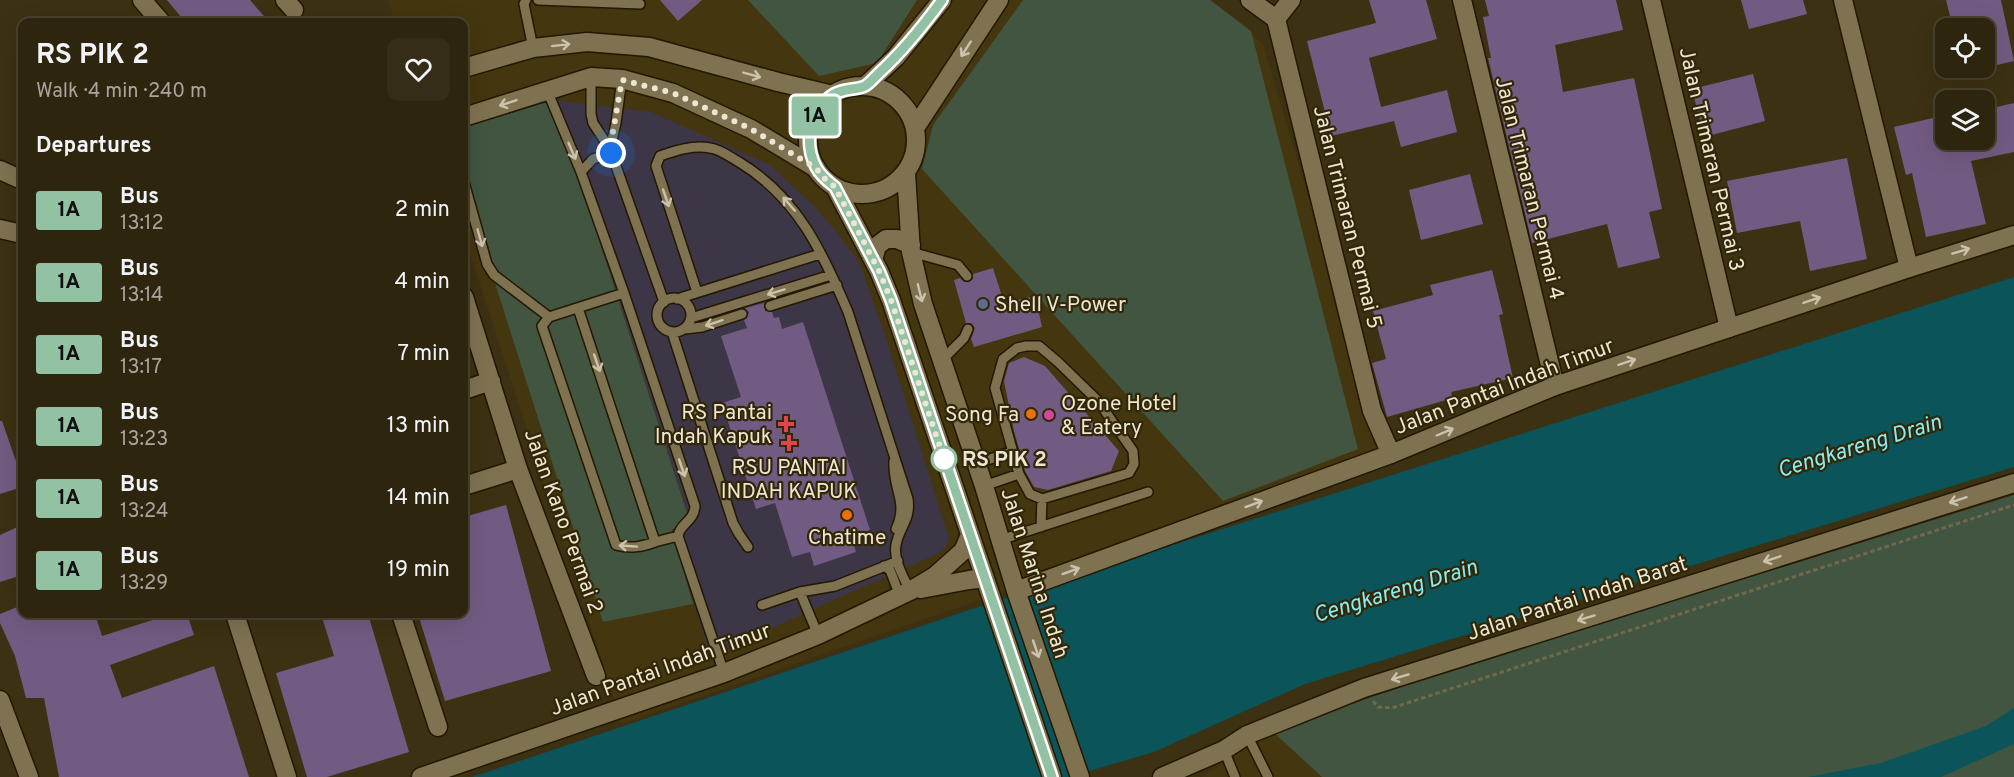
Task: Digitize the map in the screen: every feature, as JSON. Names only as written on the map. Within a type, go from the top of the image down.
[{"type":"street","points":[[142,0],[158,18]]},
{"type":"street","points":[[865,86],[896,57],[942,0]]},
{"type":"street","points":[[915,128],[999,0]]},
{"type":"street","points":[[1250,0],[1276,19],[1291,0]]},
{"type":"street","name":"Jalan Trimaran Permai 4","points":[[1462,0],[1555,386]]},
{"type":"street","name":"Jalan Trimaran Permai 3","points":[[1651,0],[1729,328]]},
{"type":"street","points":[[1843,0],[1909,268]]},
{"type":"street","name":"Jalan Trimaran Permai 5","points":[[1276,19],[1372,411],[1391,454]]},
{"type":"street","points":[[468,67],[533,48],[587,42],[649,47],[833,95]]},
{"type":"street","points":[[468,116],[591,77],[622,80],[683,98],[751,129],[816,168]]},
{"type":"street","points":[[865,86],[882,90],[897,98],[908,111],[915,128],[916,143],[913,159],[906,173],[891,186],[873,194],[853,194],[835,187],[816,168],[809,148],[810,128],[818,109],[833,95],[848,88],[865,86]]},
{"type":"street","points":[[0,170],[18,178]]},
{"type":"street","name":"Jalan Marina Indah","points":[[906,173],[911,248],[923,304],[984,486],[1016,592],[1080,777]]},
{"type":"street","points":[[835,187],[891,300],[1052,777]]},
{"type":"street","points":[[0,229],[18,233]]},
{"type":"street","name":"Jalan Pantai Indah Timur","points":[[1016,592],[1391,454],[1555,386],[2014,235]]},
{"type":"street","points":[[873,260],[877,246],[886,239],[897,239],[911,248]]},
{"type":"street","name":"Jalan Kano Permai 2","points":[[468,309],[518,470],[596,676]]},
{"type":"street","points":[[468,389],[491,381]]},
{"type":"street","points":[[468,485],[518,470]]},
{"type":"street","name":"Jalan Pantai Indah Barat","points":[[1162,777],[1224,750],[1247,735],[1364,688],[2014,483]]},
{"type":"street","name":"Jalan Pantai Indah Timur","points":[[421,777],[724,673],[818,635],[905,594],[935,576],[963,551],[970,535]]},
{"type":"street","name":"Jalan Pantai Indah Timur","points":[[905,594],[969,580],[985,579]]},
{"type":"street","points":[[236,618],[287,777]]},
{"type":"street","points":[[402,618],[438,727]]},
{"type":"street","points":[[0,700],[29,777]]},
{"type":"lane","points":[[526,0],[524,4],[533,48]]},
{"type":"lane","points":[[538,0],[640,4]]},
{"type":"lane","points":[[591,77],[591,114],[611,151],[664,302]]},
{"type":"lane","points":[[611,151],[622,80]]},
{"type":"lane","points":[[547,90],[581,172],[695,506],[695,513],[682,527],[678,536],[724,673]]},
{"type":"lane","points":[[697,292],[656,166],[660,156],[694,147],[713,148],[754,171],[794,208],[837,285],[848,312],[894,459],[902,474],[909,507],[908,516],[896,543],[890,570],[905,594]]},
{"type":"lane","points":[[581,172],[593,159],[611,151]]},
{"type":"lane","points":[[468,196],[487,264],[494,275],[549,317]]},
{"type":"lane","points":[[911,248],[958,265],[967,276]]},
{"type":"lane","points":[[742,314],[702,327],[672,332],[661,326],[658,320],[660,307],[664,302],[820,254]]},
{"type":"lane","points":[[691,318],[831,275]]},
{"type":"lane","points":[[770,306],[837,285]]},
{"type":"lane","points":[[624,293],[549,317],[543,326],[616,545],[626,548],[639,547],[678,536]]},
{"type":"lane","points":[[677,298],[688,305],[691,318],[685,329]]},
{"type":"lane","points":[[578,308],[655,542]]},
{"type":"lane","points":[[941,362],[964,338],[968,329]]},
{"type":"lane","points":[[672,332],[733,523],[748,547]]},
{"type":"lane","points":[[1039,346],[1098,400],[1133,451],[1134,464],[1129,473],[1042,499],[1030,494],[1019,474],[995,388],[1003,359],[1017,348],[1039,346]]},
{"type":"lane","points":[[976,464],[1013,451]]},
{"type":"lane","points":[[984,486],[1019,474]]},
{"type":"lane","points":[[1000,540],[1148,492]]},
{"type":"lane","points":[[1041,527],[1042,499]]},
{"type":"lane","points":[[762,605],[800,592],[835,586],[892,563]]},
{"type":"lane","points":[[892,563],[905,594]]},
{"type":"lane","points":[[800,592],[818,635]]},
{"type":"lane","points":[[1247,735],[1268,777]]},
{"type":"lane","points":[[1224,750],[1235,777]]},
{"type":"path","points":[[1364,688],[1378,707],[1392,708],[2014,505]]},
{"type":"shaded area","points":[[388,0],[1212,0],[1263,44],[1386,459],[622,724],[468,247],[468,18],[394,18]]},
{"type":"shaded area","name":"RS Pantai Indah Kapuk","points":[[554,100],[651,112],[770,165],[814,206],[836,231],[859,262],[884,332],[949,538],[946,546],[939,553],[710,656],[672,530],[688,515]]},
{"type":"shaded area","points":[[1272,731],[1322,777],[1201,777]]},
{"type":"green space","points":[[748,0],[917,0],[877,63],[819,76]]},
{"type":"green space","points":[[1023,0],[1210,0],[1251,31],[1358,449],[1223,501],[922,169],[933,125]]},
{"type":"green space","points":[[554,100],[688,516],[672,530],[693,604],[603,622],[468,199],[468,126]]},
{"type":"green space","points":[[2014,495],[2014,777],[1322,777],[1272,731],[1442,673]]},
{"type":"water","name":"Cengkareng Drain","points":[[2014,277],[2014,467],[1305,684],[1154,752],[1069,777],[472,777],[981,606]]},
{"type":"water","points":[[2014,708],[2014,744],[1941,777],[1808,777],[1881,763],[1986,726]]},
{"type":"building","points":[[167,0],[250,0],[266,18],[182,18]]},
{"type":"building","points":[[660,0],[702,0],[678,21]]},
{"type":"building","points":[[1369,0],[1426,0],[1437,39],[1369,58],[1381,107],[1447,90],[1457,132],[1401,147],[1394,121],[1331,136],[1307,41],[1376,23]]},
{"type":"building","points":[[1485,0],[1616,0],[1623,30],[1555,45],[1563,92],[1634,78],[1662,209],[1649,212],[1660,258],[1618,268],[1607,224],[1532,243],[1488,58],[1491,58],[1483,17],[1489,16]]},
{"type":"building","points":[[1741,0],[1803,0],[1807,14],[1749,29]]},
{"type":"building","points":[[1946,0],[2001,0],[2014,61],[1995,65],[1995,18],[1950,18]]},
{"type":"building","points":[[1753,74],[1765,121],[1704,137],[1692,89]]},
{"type":"building","points":[[2014,103],[2014,152],[1971,161],[1986,224],[1926,237],[1912,173],[1906,175],[1894,127],[1935,118],[1935,150],[1995,150],[1995,107]]},
{"type":"building","points":[[1847,158],[1867,259],[1810,271],[1800,221],[1737,233],[1727,181]]},
{"type":"building","points":[[1470,174],[1483,224],[1421,240],[1409,190]]},
{"type":"building","name":"Shell V-Power","points":[[993,268],[1004,303],[1030,297],[1032,305],[1037,304],[1042,327],[974,347],[971,339],[975,328],[971,323],[966,323],[954,280],[960,278],[964,282],[969,282],[973,279],[973,274]]},
{"type":"building","points":[[1492,270],[1503,314],[1499,315],[1513,378],[1451,392],[1453,398],[1387,417],[1372,363],[1386,359],[1373,311],[1433,295],[1430,285]]},
{"type":"building","points":[[764,303],[765,311],[772,312],[774,318],[779,317],[782,329],[803,322],[870,530],[858,534],[860,539],[853,542],[856,552],[814,566],[810,552],[792,557],[775,503],[756,509],[722,403],[741,397],[721,336],[747,328],[744,320],[749,312],[745,308]]},
{"type":"building","name":"Ozone Hotel & Eatery","points":[[1024,357],[1045,366],[1119,451],[1111,471],[1048,490],[1034,487],[1025,471],[1004,381],[1009,363]]},
{"type":"building","points":[[0,421],[2,421],[18,464],[18,488],[0,494]]},
{"type":"building","points":[[506,505],[551,671],[445,701],[419,618],[468,618],[468,516]]},
{"type":"building","points":[[18,527],[18,576],[0,582],[0,535]]},
{"type":"building","points":[[18,607],[18,618],[96,618],[102,636],[159,618],[188,618],[194,635],[110,665],[122,698],[214,666],[249,777],[59,777],[44,698],[26,698],[15,656],[0,623],[0,614]]},
{"type":"building","points":[[322,618],[369,618],[409,752],[327,777],[307,777],[276,673],[334,656]]},
{"type":"bus line","name":"1A","points":[[942,0],[896,57],[865,86],[848,88],[833,95],[818,109],[810,128],[809,148],[816,168],[835,187],[879,271],[891,300],[1052,777]]},
{"type":"place","name":"Shell V-Power","points":[[983,304]]},
{"type":"place","name":"Song Fa","points":[[1031,414]]},
{"type":"place","name":"Ozone Hotel & Eatery","points":[[1049,415]]},
{"type":"place","name":"RS Pantai Indah Kapuk","points":[[786,424]]},
{"type":"place","name":"RSU PANTAI INDAH KAPUK","points":[[789,443]]},
{"type":"place","name":"RS PIK 2","points":[[944,459]]},
{"type":"place","name":"Chatime","points":[[847,515]]},
{"type":"route","points":[[611,153],[622,80],[673,93],[751,129],[816,168],[835,187],[879,271],[891,300],[944,459]]}]
